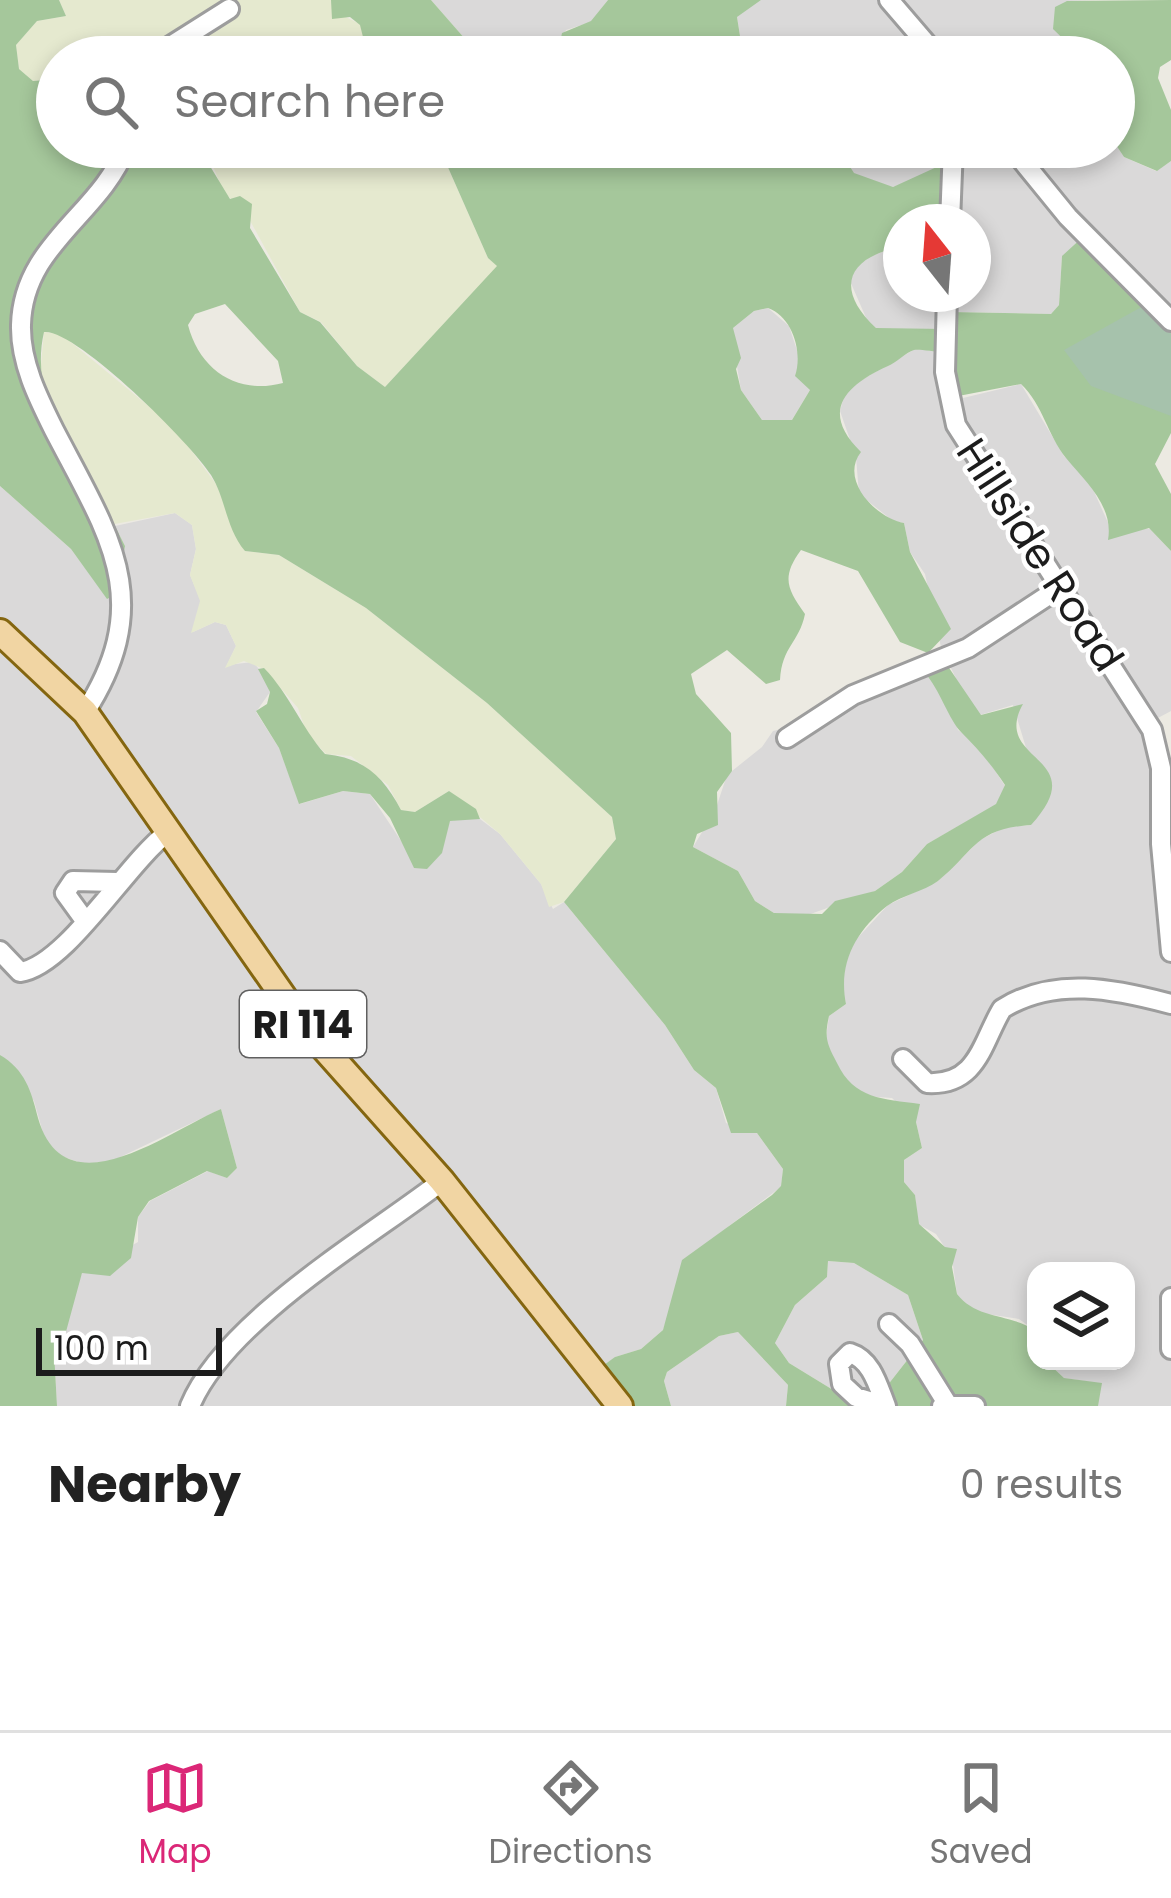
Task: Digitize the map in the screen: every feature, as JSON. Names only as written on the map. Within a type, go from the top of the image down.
[{"type":"main road","name":"RI 114","points":[[0,632],[85,712],[304,1026],[442,1181],[620,1406]]},
{"type":"street","points":[[889,0],[920,36]]},
{"type":"street","points":[[186,36],[229,9]]},
{"type":"street","points":[[85,712],[119,635],[124,592],[99,515],[33,384],[22,351],[21,324],[32,272],[44,250],[114,168]]},
{"type":"street","points":[[951,204],[952,168]]},
{"type":"street","points":[[1029,168],[1092,244],[1171,321]]},
{"type":"street","name":"Hillside Road","points":[[946,312],[944,372],[956,425],[1142,710],[1159,753],[1171,952]]},
{"type":"street","points":[[787,738],[853,695],[968,648],[1061,587]]},
{"type":"street","points":[[0,952],[12,968],[28,972],[110,899],[117,881],[139,854],[167,833]]},
{"type":"street","points":[[86,922],[65,892],[73,881],[117,881]]},
{"type":"street","points":[[903,1059],[927,1083],[962,1074],[981,1058],[1002,1009],[1054,989],[1087,988],[1171,1004]]},
{"type":"street","points":[[190,1406],[218,1358],[246,1329],[442,1181]]},
{"type":"street","points":[[1171,1298],[1171,1349]]},
{"type":"street","points":[[889,1324],[910,1344],[945,1405],[975,1406]]},
{"type":"shaded area","points":[[431,0],[608,0],[591,22],[566,30],[562,36],[462,36]]},
{"type":"shaded area","points":[[761,0],[1096,0],[1067,1],[1069,36],[740,36],[737,17],[744,7]]},
{"type":"shaded area","points":[[1171,161],[1171,320],[1062,256],[1059,305],[1051,314],[950,312],[991,312],[991,204],[939,204],[923,176],[893,187],[872,183],[850,168],[1135,168],[1135,162],[1156,171]]},
{"type":"shaded area","points":[[883,252],[883,312],[950,312],[945,329],[877,329],[867,320],[850,281],[852,269],[863,258]]},
{"type":"shaded area","points":[[768,308],[789,326],[810,390],[792,420],[778,424],[762,420],[741,390],[732,337],[733,328],[754,311]]},
{"type":"shaded area","points":[[915,349],[943,352],[963,398],[1021,384],[1064,456],[1087,476],[1110,527],[1150,529],[1171,551],[1171,711],[1156,719],[1166,760],[1171,758],[1171,1406],[1098,1406],[1091,1382],[1064,1378],[1056,1370],[1135,1370],[1135,1262],[1027,1262],[1027,1325],[965,1305],[957,1294],[952,1258],[936,1234],[918,1224],[915,1195],[904,1182],[904,1160],[922,1148],[916,1122],[892,1098],[863,1096],[848,1085],[825,1045],[829,1016],[846,1004],[841,979],[852,944],[888,905],[938,881],[980,840],[1005,827],[1031,825],[1043,769],[1027,751],[1013,705],[980,715],[961,689],[941,647],[925,574],[910,552],[904,523],[893,521],[859,494],[856,457],[840,411],[846,389]]},
{"type":"shaded area","points":[[0,486],[71,549],[107,598],[125,546],[115,526],[175,513],[192,525],[196,549],[190,575],[201,601],[193,632],[215,622],[226,625],[236,646],[227,665],[253,662],[265,676],[270,692],[256,712],[279,748],[300,804],[343,791],[370,794],[409,853],[443,833],[450,821],[480,819],[500,834],[541,884],[553,909],[564,902],[665,1025],[694,1070],[716,1088],[726,1123],[757,1133],[783,1169],[781,1187],[729,1226],[675,1297],[663,1330],[641,1349],[615,1357],[617,1406],[57,1406],[54,1350],[82,1273],[138,1242],[138,1217],[150,1201],[208,1171],[227,1178],[237,1168],[221,1109],[112,1161],[84,1164],[61,1156],[45,1140],[34,1101],[0,1055]]},
{"type":"shaded area","points":[[925,673],[944,695],[958,730],[978,744],[1005,786],[996,805],[927,844],[902,872],[875,891],[802,917],[774,913],[755,901],[738,871],[693,847],[715,811],[727,775],[762,747],[773,731],[831,717]]},
{"type":"shaded area","points":[[828,1261],[854,1263],[908,1295],[923,1340],[887,1386],[838,1393],[789,1363],[775,1343],[795,1305],[827,1277]]},
{"type":"shaded area","points":[[738,1332],[788,1385],[786,1406],[671,1406],[664,1381],[667,1372],[719,1336]]},
{"type":"green space","points":[[0,0],[59,0],[66,16],[37,21],[16,45],[19,69],[36,81],[36,168],[211,168],[230,199],[240,196],[252,204],[250,228],[300,312],[320,322],[357,366],[385,387],[497,266],[488,258],[448,168],[851,168],[893,187],[935,168],[952,168],[951,204],[883,204],[883,252],[858,267],[851,288],[863,314],[876,328],[944,329],[949,312],[1051,314],[1059,305],[1062,256],[1085,235],[1171,320],[1171,433],[1155,464],[1171,494],[1171,551],[1149,528],[1108,540],[1102,505],[1060,449],[1021,384],[948,398],[942,352],[914,350],[860,382],[843,401],[840,412],[848,437],[861,452],[854,474],[858,485],[872,506],[904,523],[910,552],[951,629],[928,653],[900,642],[858,571],[801,550],[789,583],[805,614],[784,659],[780,680],[766,684],[727,650],[691,674],[696,694],[731,733],[732,771],[717,792],[718,825],[697,834],[693,847],[738,871],[755,901],[774,913],[822,914],[835,901],[875,891],[902,872],[927,844],[996,804],[1005,785],[957,727],[925,673],[945,662],[981,715],[1023,704],[1016,723],[1019,738],[1048,772],[1052,785],[1048,802],[1031,825],[986,837],[938,881],[893,902],[876,916],[847,962],[846,1004],[829,1016],[827,1036],[837,1063],[852,1084],[871,1095],[920,1104],[916,1122],[922,1148],[904,1160],[904,1182],[915,1195],[919,1224],[945,1247],[957,1249],[952,1267],[957,1294],[974,1308],[1027,1326],[1027,1370],[1056,1370],[1064,1378],[1102,1383],[1098,1406],[786,1406],[788,1385],[738,1332],[719,1336],[667,1372],[664,1381],[671,1406],[617,1406],[593,1373],[615,1357],[641,1349],[663,1330],[682,1260],[772,1195],[781,1186],[783,1169],[757,1133],[731,1133],[716,1088],[694,1070],[665,1025],[564,902],[616,839],[612,817],[487,703],[366,608],[279,555],[245,551],[216,484],[200,460],[105,367],[80,348],[44,332],[43,383],[58,432],[108,525],[115,526],[125,546],[116,594],[107,599],[71,549],[0,486]],"holes":[[[225,304],[278,361],[283,383],[236,382],[211,367],[188,325],[195,314]],[[768,308],[794,337],[795,376],[810,390],[792,420],[762,420],[741,390],[736,369],[741,358],[733,328],[754,311]],[[828,1261],[854,1263],[908,1295],[923,1340],[887,1386],[838,1393],[789,1363],[775,1343],[795,1305],[827,1277]]]},
{"type":"green space","points":[[59,0],[331,0],[333,11],[360,24],[366,36],[36,36],[33,81],[19,69],[16,45],[37,21],[66,16]]},
{"type":"green space","points":[[331,0],[431,0],[462,36],[363,36],[360,25],[350,17],[332,19]]},
{"type":"green space","points":[[608,0],[761,0],[737,17],[740,36],[561,36],[591,21]]},
{"type":"green space","points":[[1171,0],[1171,60],[1160,67],[1158,78],[1171,110],[1171,161],[1157,171],[1135,162],[1135,36],[1060,36],[1053,29],[1055,7],[1067,1]]},
{"type":"green space","points":[[214,168],[448,168],[488,258],[498,266],[385,387],[357,366],[321,322],[300,312],[247,215],[223,191]]},
{"type":"green space","points":[[1145,305],[1171,330],[1171,416],[1091,386],[1064,350]]},
{"type":"green space","points":[[44,332],[61,334],[174,427],[216,484],[245,551],[279,555],[366,608],[487,703],[612,817],[616,839],[564,902],[549,907],[541,884],[500,834],[449,791],[415,812],[401,810],[388,785],[351,756],[326,754],[307,734],[298,708],[264,669],[244,661],[225,668],[236,646],[226,625],[215,622],[191,633],[200,601],[190,575],[196,549],[192,525],[175,513],[109,525],[49,411],[40,376]]},
{"type":"green space","points":[[264,668],[325,754],[371,771],[401,810],[415,812],[449,791],[476,809],[480,819],[450,821],[442,853],[427,869],[414,868],[390,818],[370,794],[343,791],[299,804],[279,748],[256,711],[267,704],[270,692],[258,669]]},
{"type":"green space","points":[[0,1055],[26,1082],[51,1146],[70,1159],[94,1163],[119,1157],[221,1109],[237,1168],[227,1178],[207,1171],[149,1201],[138,1217],[131,1258],[110,1276],[82,1273],[64,1339],[54,1351],[57,1406],[0,1406]]}]
